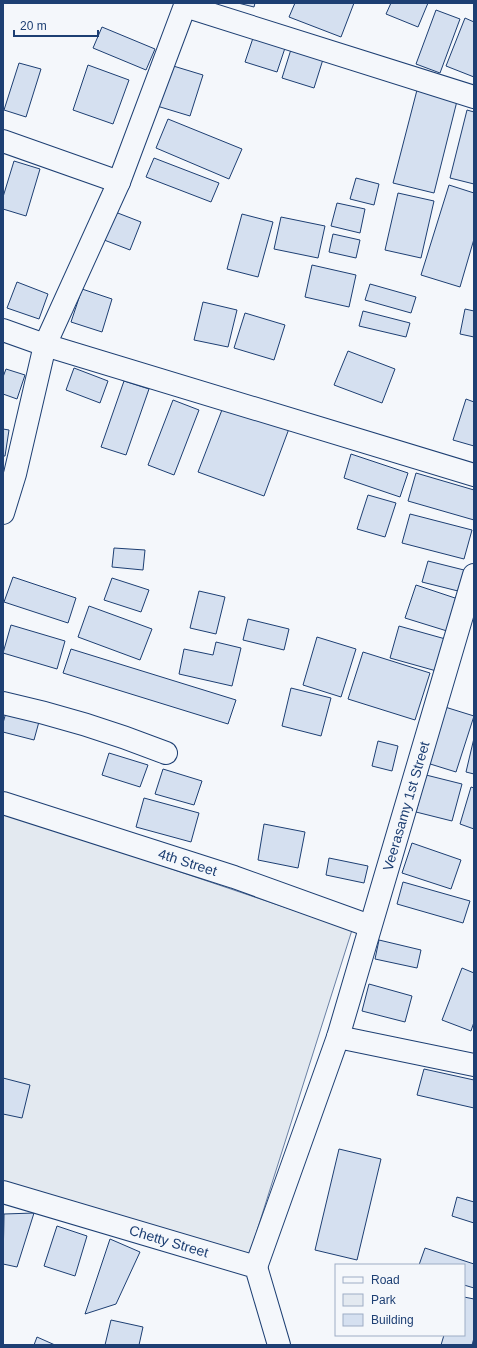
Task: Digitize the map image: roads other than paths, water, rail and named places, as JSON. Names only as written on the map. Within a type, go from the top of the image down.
[{"type":"street","points":[[3,513],[15,474],[45,345],[119,182],[186,4],[474,97]]},
{"type":"street","points":[[3,141],[119,182]]},
{"type":"street","points":[[3,330],[45,345],[474,475]]},
{"type":"street","name":"Veerasamy 1st Street","points":[[256,1267],[338,1036],[474,575]]},
{"type":"street","points":[[3,703],[26,708],[104,731],[166,753]]},
{"type":"street","name":"4th Street","points":[[3,803],[234,877],[370,926]]},
{"type":"street","points":[[338,1036],[474,1065]]},
{"type":"street","name":"Chetty Street","points":[[3,1192],[256,1267]]},
{"type":"street","points":[[256,1267],[279,1345]]}]
